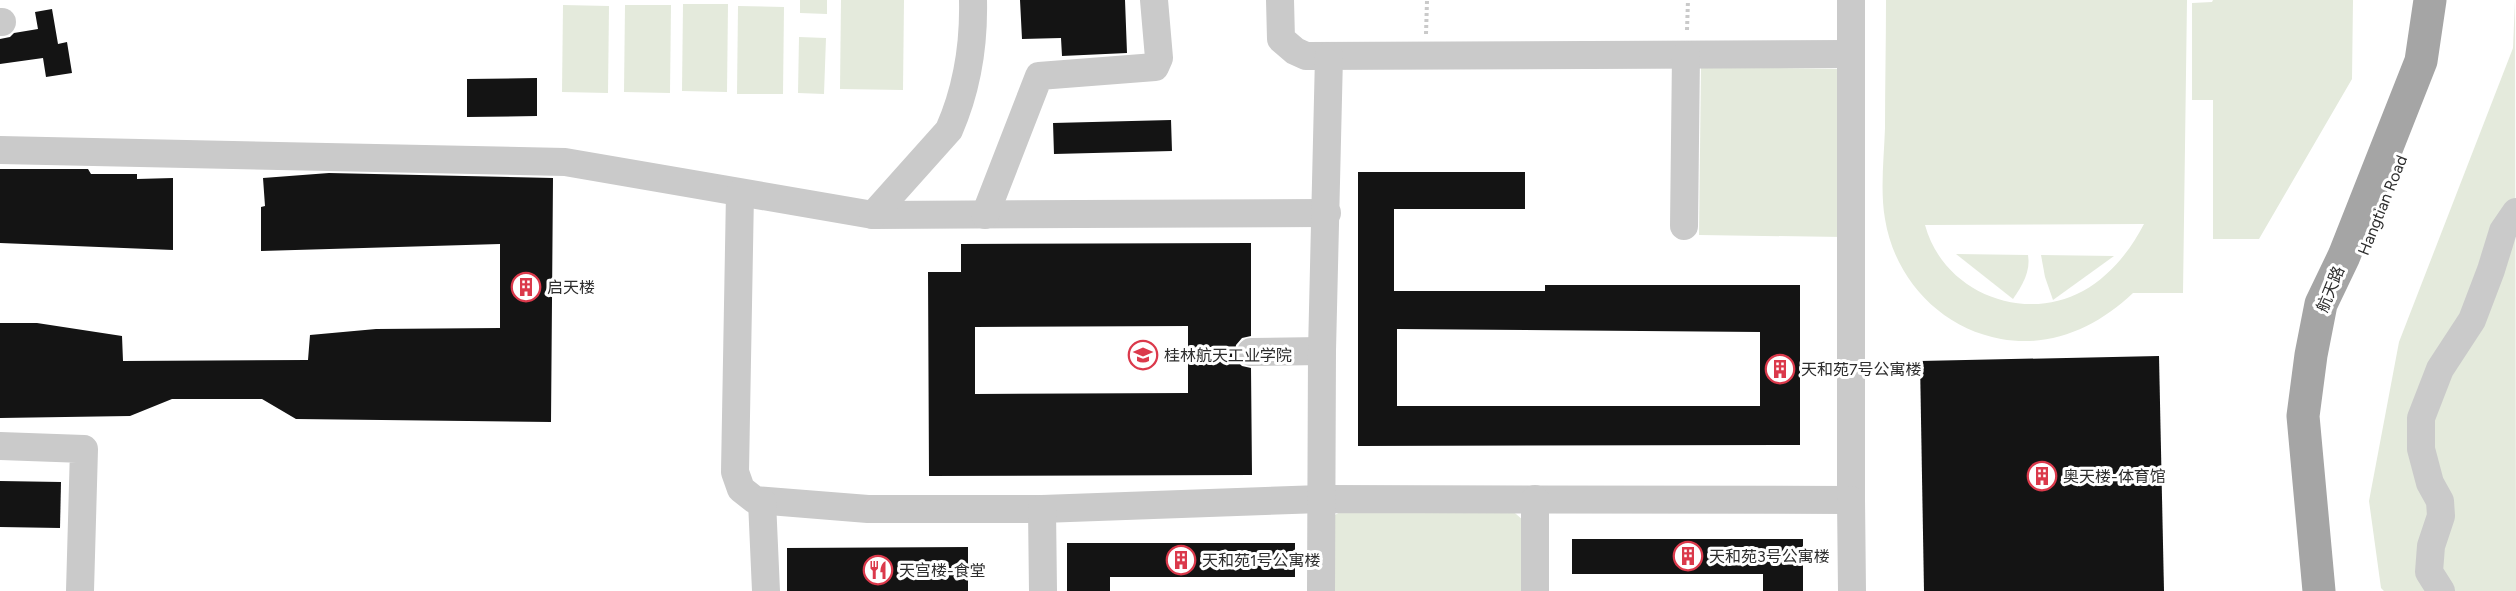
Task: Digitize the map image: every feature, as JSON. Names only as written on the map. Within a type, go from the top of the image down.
[{"type":"main road","name":"航天路","points":[[2319,591],[2303,416],[2311,355],[2321,304],[2348,245],[2421,60],[2430,0]]},
{"type":"main road","name":"Hangtian Road","points":[[2341,591],[2324,482],[2323,432],[2339,314],[2441,55],[2445,0]]},
{"type":"lane","points":[[873,215],[950,130],[956,115],[972,50],[974,0]]},
{"type":"lane","points":[[985,215],[1039,76],[1155,67],[1159,58],[1154,0]]},
{"type":"lane","points":[[1280,0],[1281,39],[1285,44],[1306,56],[1851,54]]},
{"type":"lane","points":[[1851,0],[1852,591]]},
{"type":"lane","points":[[1684,226],[1686,55]]},
{"type":"lane","points":[[1321,591],[1322,351],[1329,56]]},
{"type":"lane","points":[[0,150],[565,162],[873,215],[1327,213]]},
{"type":"lane","points":[[740,193],[735,472],[741,489],[755,500],[868,508],[1042,508],[1320,499],[1851,500]]},
{"type":"lane","points":[[2441,591],[2429,572],[2431,546],[2440,516],[2440,501],[2430,483],[2421,449],[2421,418],[2440,369],[2472,320],[2492,270],[2503,231],[2516,212]]},
{"type":"lane","points":[[1251,352],[1322,351]]},
{"type":"lane","points":[[0,446],[84,448],[80,591]]},
{"type":"lane","points":[[1535,499],[1535,591]]},
{"type":"lane","points":[[762,501],[766,591]]},
{"type":"lane","points":[[1042,508],[1043,591]]},
{"type":"path","points":[[1686,55],[1688,0]]},
{"type":"path","points":[[1426,56],[1427,2]]},
{"type":"shaded area","points":[[800,0],[827,0],[827,14],[800,13]]},
{"type":"shaded area","points":[[841,0],[904,0],[903,90],[840,89]]},
{"type":"shaded area","points":[[1886,0],[2187,0],[2183,293],[2133,293],[2104,316],[2073,332],[2056,337],[2020,341],[1979,333],[1959,324],[1924,298],[1910,281],[1899,262],[1890,241],[1885,219],[1883,185]],"holes":[[[2144,224],[2126,253],[2093,285],[2060,300],[2036,304],[2011,302],[1988,296],[1967,284],[1949,268],[1934,248],[1925,225]]]},
{"type":"shaded area","points":[[2213,0],[2353,0],[2352,79],[2259,239],[2213,239],[2213,100],[2192,100],[2192,3],[2212,2]]},
{"type":"shaded area","points":[[2515,0],[2516,591],[2384,591],[2381,588],[2369,501],[2399,342],[2513,48]]},
{"type":"shaded area","points":[[683,4],[728,4],[727,92],[682,91]]},
{"type":"shaded area","points":[[563,5],[609,6],[608,93],[562,92]]},
{"type":"shaded area","points":[[625,5],[671,5],[670,93],[624,92]]},
{"type":"shaded area","points":[[738,6],[784,7],[783,94],[737,94]]},
{"type":"shaded area","points":[[799,37],[826,38],[824,94],[798,93]]},
{"type":"shaded area","points":[[1701,67],[1845,69],[1843,237],[1699,235]]},
{"type":"shaded area","points":[[1956,254],[2028,255],[2027,273],[2013,299]]},
{"type":"shaded area","points":[[2041,255],[2114,256],[2053,300],[2045,277]]},
{"type":"shaded area","points":[[1508,507],[1524,521],[1523,591],[1333,591],[1333,516],[1346,509]]},
{"type":"building","points":[[1020,0],[1125,0],[1127,53],[1062,56],[1061,38],[1022,39]]},
{"type":"building","points":[[52,9],[58,44],[67,42],[72,73],[46,77],[43,58],[0,64],[0,39],[10,37],[14,33],[38,29],[35,12]]},
{"type":"building","points":[[537,78],[537,116],[467,117],[467,79]]},
{"type":"building","points":[[1171,120],[1172,151],[1054,154],[1053,123]]},
{"type":"building","points":[[0,169],[88,169],[91,174],[137,174],[137,179],[173,178],[173,250],[0,243]]},
{"type":"building","points":[[1358,172],[1525,172],[1525,209],[1394,209],[1394,291],[1545,291],[1545,285],[1800,285],[1800,445],[1358,446]],"holes":[[[1397,329],[1760,332],[1760,406],[1397,406]]]},
{"type":"building","name":"启天楼","points":[[329,173],[553,178],[551,422],[296,419],[262,399],[172,399],[130,416],[0,418],[0,323],[37,323],[122,336],[123,361],[308,360],[310,335],[376,329],[500,328],[500,244],[261,251],[261,207],[265,206],[263,178]]},
{"type":"building","points":[[1251,243],[1251,336],[1242,338],[1236,345],[1235,352],[1237,361],[1242,366],[1251,368],[1252,475],[929,476],[928,272],[961,272],[961,244]],"holes":[[[1188,326],[1188,393],[975,394],[975,327]]]},
{"type":"building","name":"奥天楼-体育馆","points":[[2159,356],[2164,591],[1924,591],[1920,361]]},
{"type":"building","points":[[0,481],[61,482],[60,528],[0,527]]},
{"type":"building","name":"天和苑3号公寓楼","points":[[1572,539],[1803,539],[1803,591],[1763,591],[1763,574],[1572,574]]},
{"type":"building","name":"天和苑1号公寓楼","points":[[1067,543],[1295,543],[1295,577],[1110,577],[1110,591],[1067,591]]},
{"type":"building","name":"天宫楼-食堂","points":[[968,547],[968,591],[787,591],[787,548]]},
{"type":"place","name":"启天楼","points":[[526,287]]},
{"type":"place","name":"桂林航天工业学院","points":[[1143,355]]},
{"type":"place","name":"天和苑7号公寓楼","points":[[1780,369]]},
{"type":"place","name":"奥天楼-体育馆","points":[[2042,476]]},
{"type":"place","name":"天和苑3号公寓楼","points":[[1688,556]]},
{"type":"place","name":"天和苑1号公寓楼","points":[[1181,560]]},
{"type":"place","name":"天宫楼-食堂","points":[[878,570]]}]
